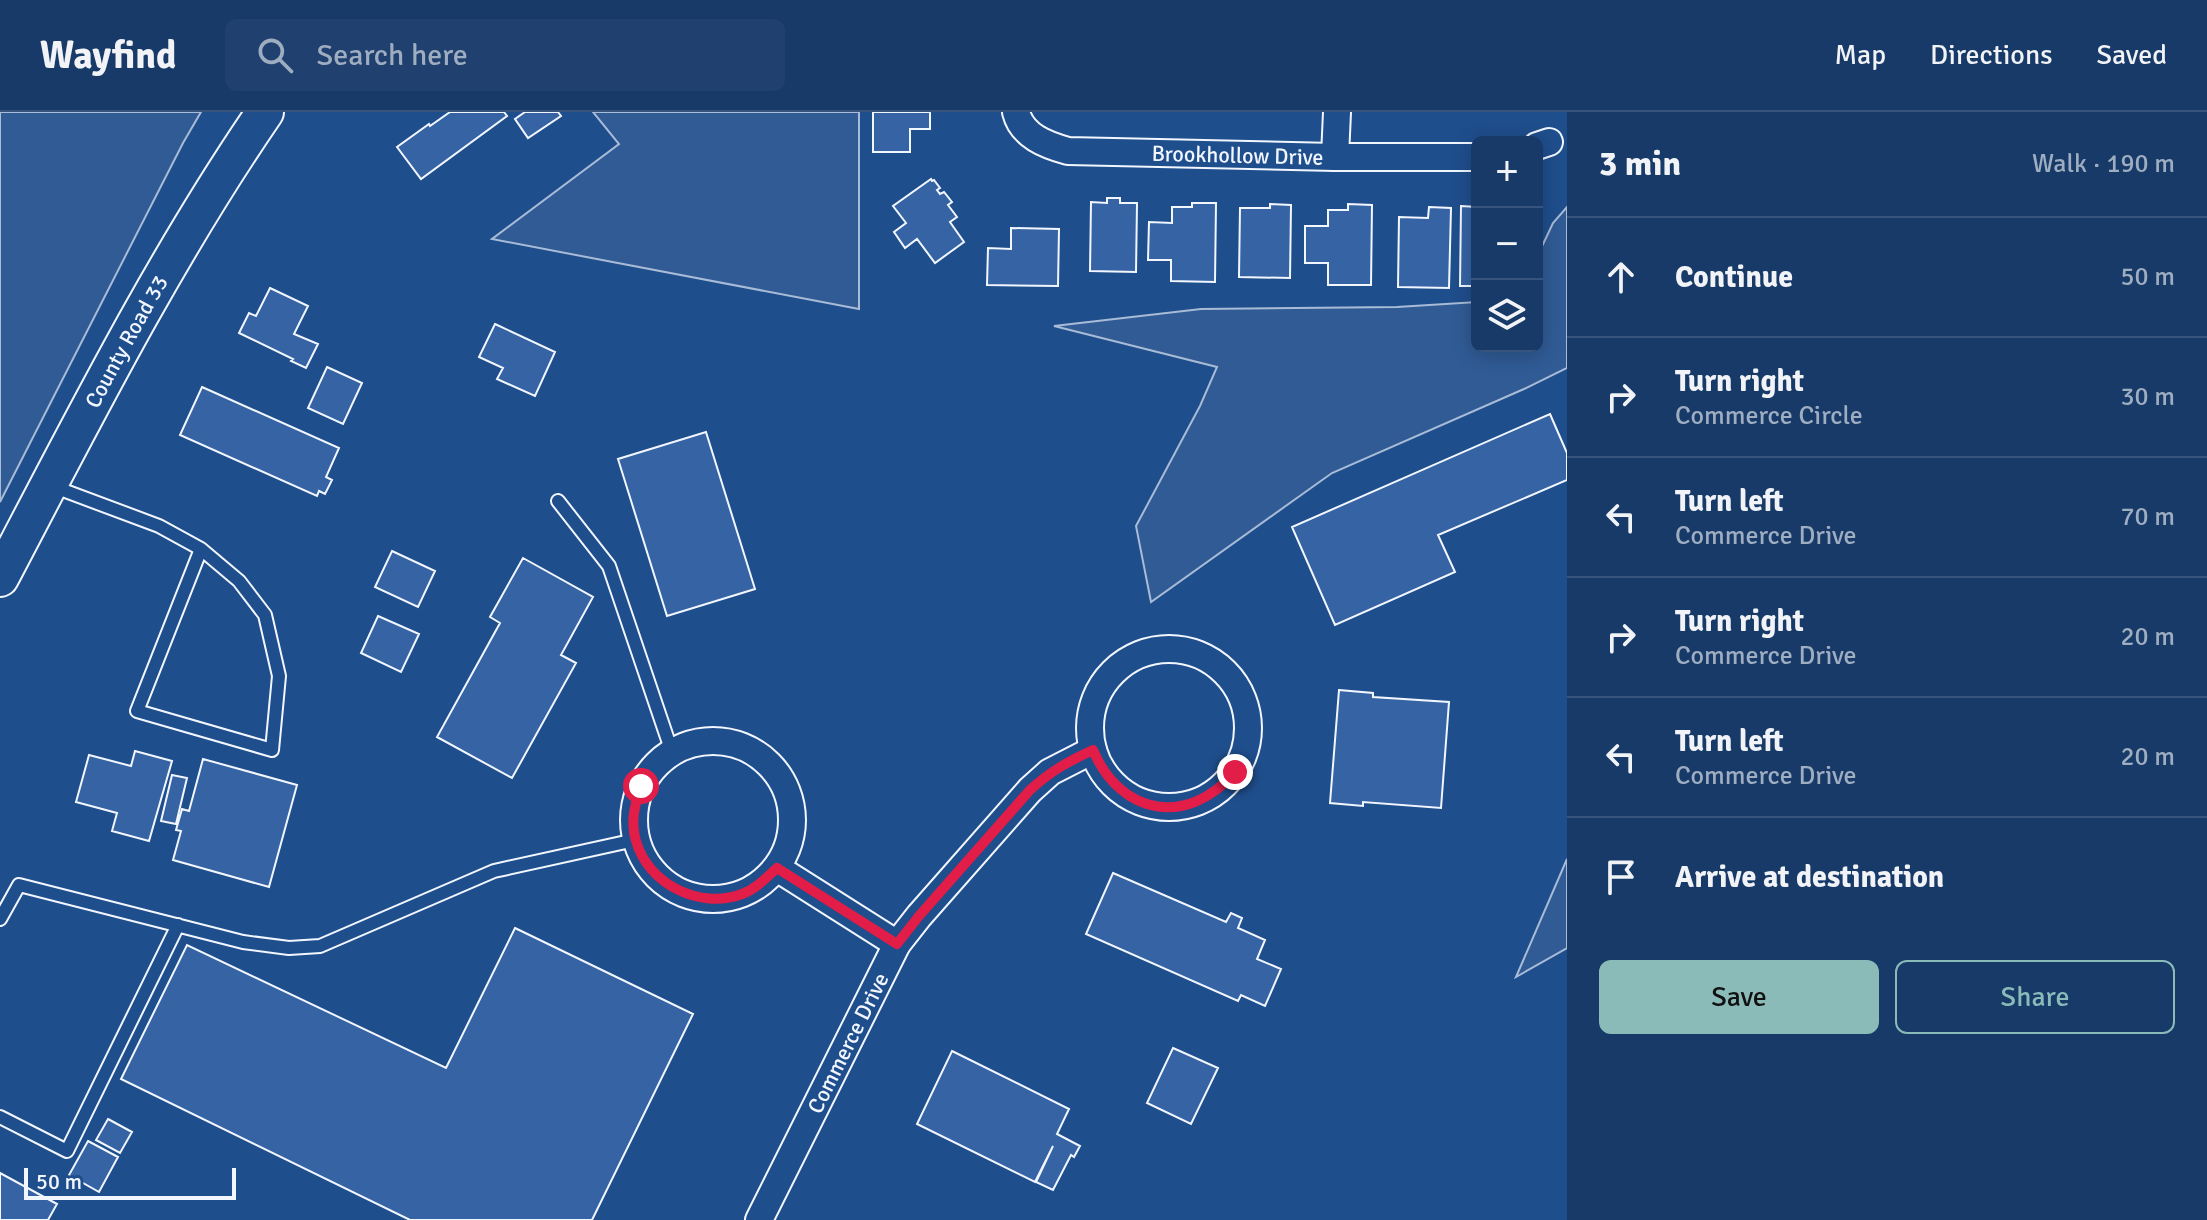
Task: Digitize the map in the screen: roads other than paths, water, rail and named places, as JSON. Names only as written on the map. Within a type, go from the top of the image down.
[{"type":"street","name":"County Road 33","points":[[0,578],[167,267],[265,112]]},
{"type":"street","name":"Brookhollow Drive","points":[[1016,112],[1025,129],[1036,139],[1068,151],[1471,157]]},
{"type":"street","points":[[1335,157],[1337,112]]},
{"type":"street","points":[[1173,649],[1194,653],[1214,662],[1230,676],[1241,694],[1248,715],[1249,735],[1245,754],[1235,772],[1206,799],[1187,805],[1167,807],[1147,804],[1128,796],[1113,784],[1093,750],[1090,728],[1092,707],[1101,687],[1114,671],[1132,658],[1152,650],[1173,649]]},
{"type":"street","points":[[703,742],[739,745],[759,755],[774,768],[783,783],[792,814],[792,833],[787,853],[759,885],[742,894],[701,897],[682,892],[664,882],[642,856],[635,840],[635,805],[641,786],[652,768],[672,752],[703,742]]},
{"type":"street","name":"Commerce Drive","points":[[759,1220],[897,944],[1030,790],[1050,772],[1093,750]]},
{"type":"street","points":[[777,868],[897,944]]},
{"type":"lane","points":[[49,485],[159,526],[201,549],[239,581],[265,615],[279,676],[272,750],[137,711],[201,549]]},
{"type":"lane","points":[[558,501],[609,566],[672,752]]},
{"type":"lane","points":[[0,919],[19,885],[243,942],[289,948],[320,946],[494,871],[635,840]]},
{"type":"lane","points":[[0,1117],[67,1151],[178,925]]}]
